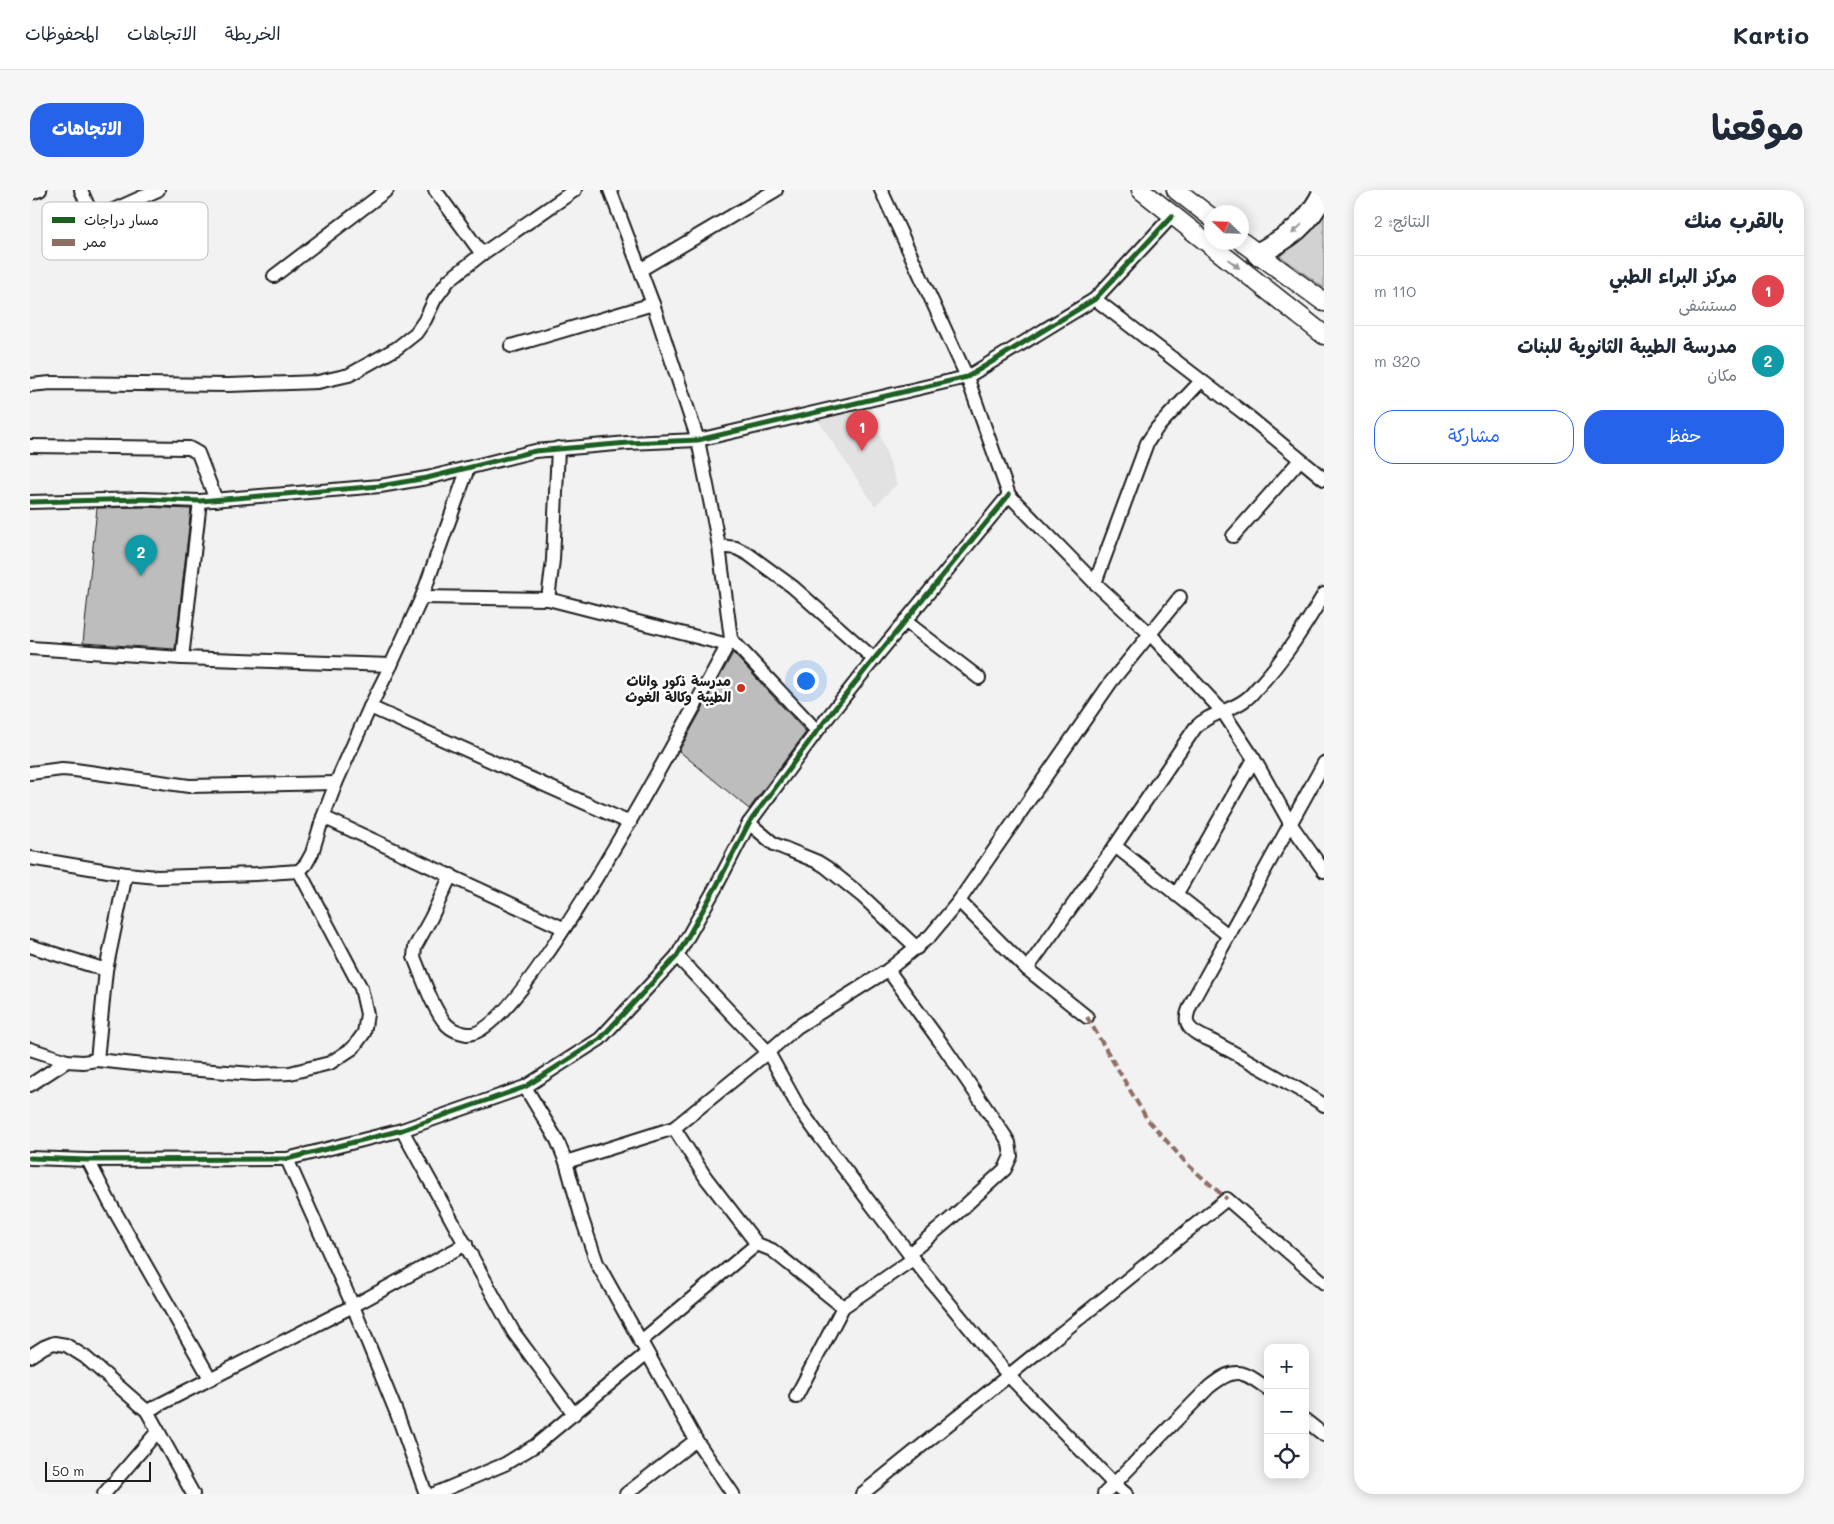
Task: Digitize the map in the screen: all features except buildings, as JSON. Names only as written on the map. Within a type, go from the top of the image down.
[{"type":"highway","points":[[1250,248],[1294,233],[1313,212],[1324,192]]},
{"type":"main road","points":[[1141,190],[1324,335]]},
{"type":"main road","points":[[1176,190],[1204,212]]},
{"type":"main road","points":[[1250,248],[1324,302]]},
{"type":"street","points":[[30,193],[40,190]]},
{"type":"street","points":[[82,190],[87,202]]},
{"type":"street","points":[[132,202],[158,190]]},
{"type":"street","points":[[274,276],[387,190]]},
{"type":"street","points":[[435,190],[482,254]]},
{"type":"street","points":[[30,385],[228,385],[318,382],[349,375],[416,333],[444,285],[482,254],[575,190]]},
{"type":"street","points":[[451,875],[415,947],[414,957],[438,1011],[447,1025],[457,1031],[470,1034],[481,1031],[515,998],[593,884],[630,822],[730,642],[719,546],[698,440],[653,304],[610,190]]},
{"type":"street","points":[[640,270],[776,190]]},
{"type":"street","points":[[881,190],[967,377],[1009,495],[1095,582],[1149,633],[1223,712],[1254,760],[1290,823],[1324,870]]},
{"type":"street","points":[[30,502],[124,499],[200,501],[380,486],[427,478],[509,456],[558,448],[698,440],[967,377],[1095,298],[1172,216]]},
{"type":"street","points":[[1095,298],[1248,417],[1324,479]]},
{"type":"street","points":[[511,346],[653,304]]},
{"type":"street","points":[[1095,582],[1147,443],[1157,428],[1201,381]]},
{"type":"street","points":[[30,446],[189,448],[198,453],[216,500]]},
{"type":"street","points":[[548,599],[553,560],[558,448]]},
{"type":"street","points":[[1233,536],[1300,460]]},
{"type":"street","points":[[30,858],[126,874],[157,877],[299,871],[306,864],[312,853],[336,783],[422,597],[468,468]]},
{"type":"street","points":[[30,1158],[88,1160],[286,1159],[402,1130],[526,1087],[600,1039],[676,956],[717,885],[749,823],[817,731],[1009,495]]},
{"type":"street","points":[[182,658],[200,501]]},
{"type":"street","points":[[719,546],[736,548],[748,554],[793,587],[874,659]]},
{"type":"street","points":[[1027,969],[1115,846],[1195,728],[1208,716],[1223,712],[1245,700],[1270,674],[1324,594]]},
{"type":"street","points":[[422,597],[548,599],[730,642],[817,731]]},
{"type":"street","points":[[566,1162],[674,1128],[797,1027],[888,970],[917,948],[930,936],[959,900],[1111,682],[1180,597]]},
{"type":"street","points":[[905,621],[979,678]]},
{"type":"street","points":[[30,648],[182,658],[391,665]]},
{"type":"street","points":[[370,707],[630,822]]},
{"type":"street","points":[[1176,895],[1254,760]]},
{"type":"street","points":[[1324,763],[1228,935],[1188,1011],[1187,1021],[1189,1027],[1215,1043],[1274,1074],[1324,1105]]},
{"type":"street","points":[[30,773],[62,769],[75,770],[189,786],[336,783]]},
{"type":"street","points":[[323,817],[563,928]]},
{"type":"street","points":[[749,823],[774,844],[826,867],[862,896],[917,948]]},
{"type":"street","points":[[1115,846],[1228,935]]},
{"type":"street","points":[[30,1049],[67,1061],[97,1060],[254,1074],[290,1072],[330,1063],[353,1048],[364,1033],[367,1014],[361,988],[299,871]]},
{"type":"street","points":[[97,1060],[106,970],[126,874]]},
{"type":"street","points":[[959,900],[1027,969],[1087,1017]]},
{"type":"street","points":[[30,946],[106,970]]},
{"type":"street","points":[[676,956],[768,1052],[799,1108],[911,1256],[1008,1375],[1126,1494]]},
{"type":"street","points":[[796,1397],[843,1307],[911,1256],[1005,1169],[1011,1156],[1011,1150],[1005,1136],[950,1055],[888,970]]},
{"type":"street","points":[[30,1085],[67,1061]]},
{"type":"street","points":[[526,1087],[550,1127],[566,1162],[597,1263],[696,1440],[733,1494]]},
{"type":"street","points":[[674,1128],[706,1178],[758,1244],[772,1250],[843,1307]]},
{"type":"street","points":[[402,1130],[514,1333],[574,1414]]},
{"type":"street","points":[[286,1159],[353,1306],[397,1414],[426,1494]]},
{"type":"street","points":[[88,1160],[110,1203],[210,1378]]},
{"type":"street","points":[[862,1494],[1227,1199],[1324,1283]]},
{"type":"street","points":[[147,1411],[353,1306],[466,1244]]},
{"type":"street","points":[[434,1494],[518,1457],[536,1445],[574,1414],[758,1244]]},
{"type":"street","points":[[30,1356],[44,1347],[54,1344],[66,1345],[85,1358],[147,1411],[194,1494]]},
{"type":"street","points":[[1104,1494],[1209,1387],[1222,1377],[1232,1373],[1241,1373],[1251,1377],[1264,1386]]},
{"type":"street","points":[[1309,1423],[1324,1436]]},
{"type":"street","points":[[104,1494],[158,1431]]},
{"type":"street","points":[[626,1494],[696,1440]]},
{"type":"shaded area","points":[[1324,213],[1324,288],[1279,255],[1303,236]]},
{"type":"shaded area","points":[[871,408],[897,484],[875,506],[817,419]]},
{"type":"marked path","points":[[1087,1017],[1147,1119],[1188,1165],[1227,1199]]},
{"type":"cycle path","points":[[30,502],[142,499],[200,501],[380,486],[427,478],[535,451],[628,443],[698,440],[967,377],[1095,299],[1172,216]]},
{"type":"cycle path","points":[[30,1158],[88,1160],[287,1159],[402,1130],[525,1087],[600,1039],[677,956],[749,823],[817,731],[874,659],[1009,495]]},
{"type":"place","name":"مركز البراء الطبي","points":[[862,451]]},
{"type":"place","name":"مدرسة الطيبة الثانوية للبنات","points":[[141,576]]},
{"type":"place","name":"مدرسة ذكور واناث الطيبة وكالة الغوث","points":[[741,688]]}]
